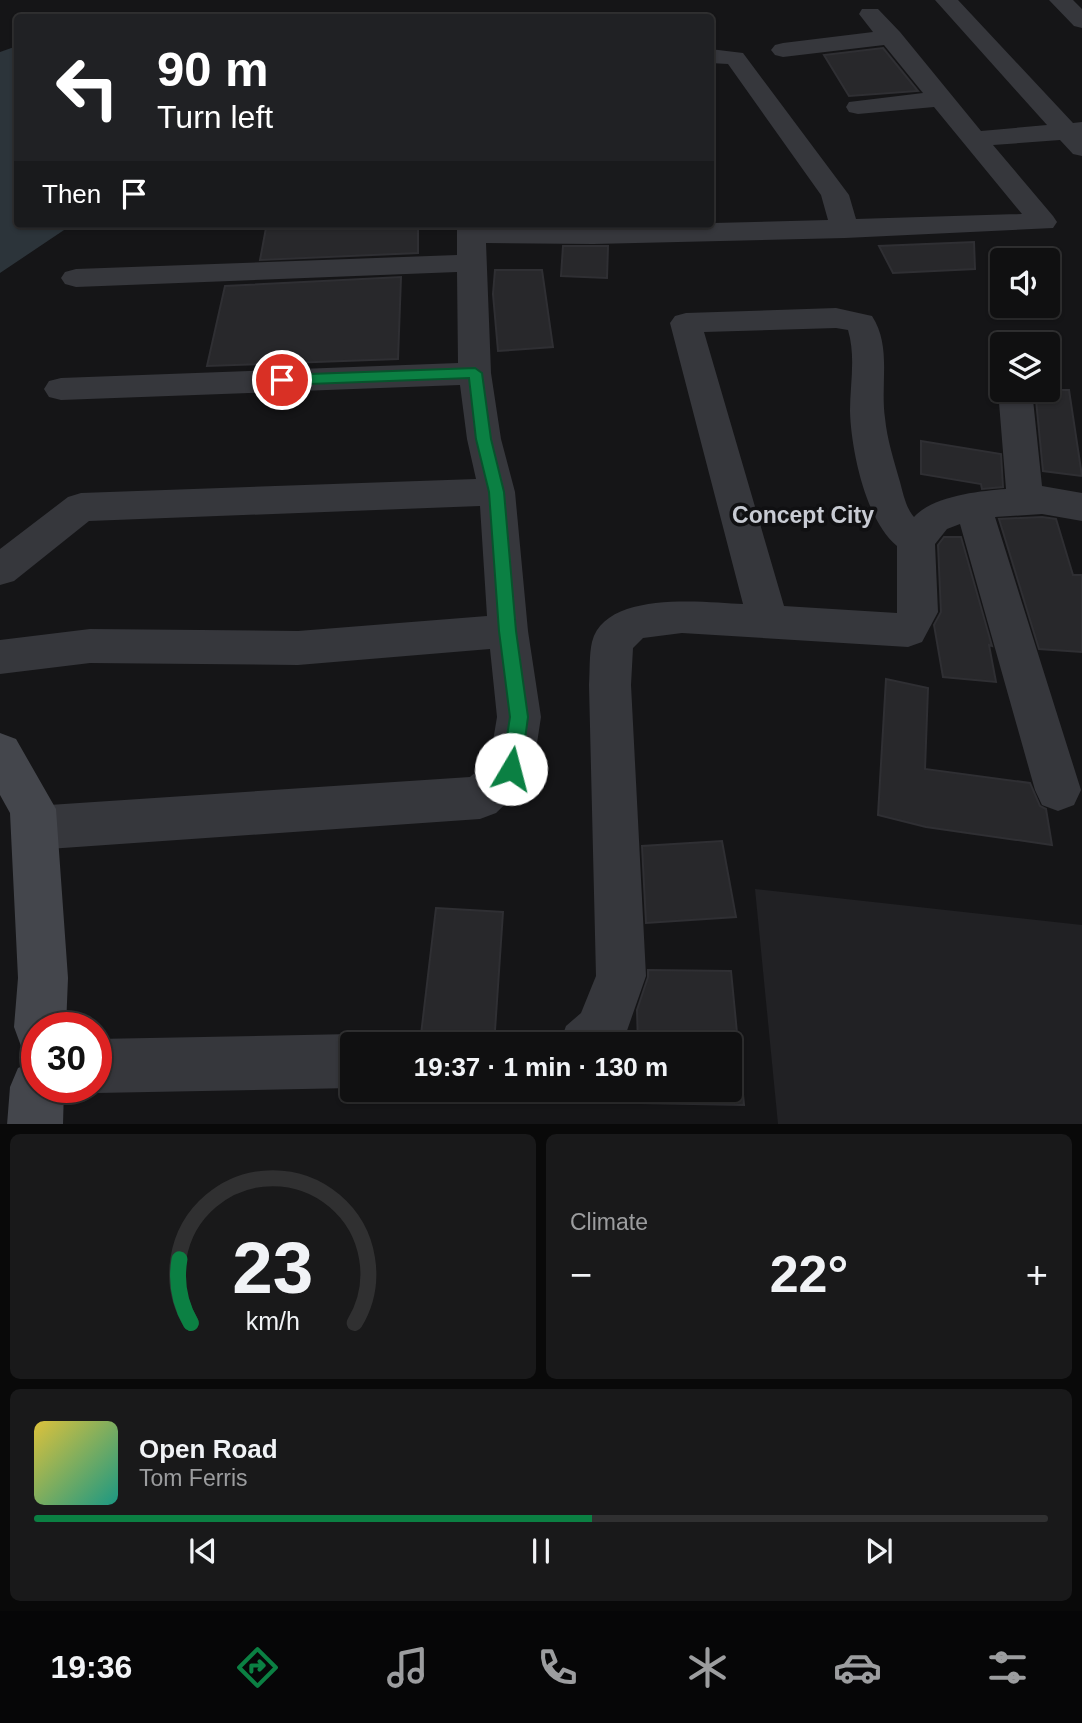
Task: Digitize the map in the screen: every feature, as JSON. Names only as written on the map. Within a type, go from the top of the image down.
[{"type":"main road","points":[[0,753],[33,809],[43,978],[41,1012]]},
{"type":"main road","points":[[35,1124],[36,1103]]},
{"type":"street","points":[[946,0],[1077,136]]},
{"type":"street","points":[[1060,0],[1082,22]]},
{"type":"street","points":[[76,278],[592,229],[845,229],[1043,222],[892,37],[870,14]]},
{"type":"street","points":[[783,50],[892,37]]},
{"type":"street","points":[[714,56],[735,58],[835,195],[845,229]]},
{"type":"street","points":[[858,107],[943,100]]},
{"type":"street","points":[[975,139],[1077,136]]},
{"type":"street","points":[[34,828],[480,798],[511,769],[519,717],[508,631],[497,492],[484,439],[475,373],[471,240]]},
{"type":"street","points":[[768,622],[686,323],[836,318],[861,323],[868,341],[870,362],[867,411],[887,500],[896,522],[916,540]]},
{"type":"street","points":[[61,389],[475,373]]},
{"type":"street","points":[[1016,402],[1025,501]]},
{"type":"street","points":[[0,570],[82,507],[497,492]]},
{"type":"street","points":[[600,1032],[621,976],[610,685],[612,641],[633,623],[682,617],[908,630],[918,612],[916,540],[934,519],[973,505],[1042,500],[1082,507]]},
{"type":"street","points":[[973,505],[1058,790]]},
{"type":"street","points":[[0,657],[90,646],[298,648],[508,631]]},
{"type":"street","points":[[112,1066],[340,1061]]},
{"type":"shaded area","points":[[14,47],[14,228],[67,228],[0,273],[0,52]]},
{"type":"shaded area","points":[[755,889],[1082,925],[1082,1124],[778,1124]]},
{"type":"building","points":[[883,48],[918,91],[849,96],[824,55]]},
{"type":"building","points":[[266,228],[418,228],[418,253],[260,260]]},
{"type":"building","points":[[974,242],[975,269],[893,273],[879,246]]},
{"type":"building","points":[[563,246],[608,246],[607,278],[561,276]]},
{"type":"building","points":[[495,270],[542,270],[553,347],[498,351],[493,294]]},
{"type":"building","points":[[401,277],[398,359],[207,366],[225,286]]},
{"type":"building","points":[[1060,390],[1069,390],[1082,476],[1043,471],[1036,402],[1060,402]]},
{"type":"building","points":[[921,441],[1001,454],[1003,487],[982,489],[981,484],[921,474]]},
{"type":"building","points":[[999,519],[1056,519],[1073,575],[1082,575],[1082,652],[1039,649]]},
{"type":"building","points":[[944,537],[961,537],[992,646],[989,645],[996,682],[943,677],[934,625],[941,612],[938,545]]},
{"type":"building","points":[[886,679],[928,688],[925,769],[1030,783],[1040,806],[1046,809],[1052,845],[926,827],[878,815]]},
{"type":"building","points":[[722,841],[736,917],[646,923],[642,846]]},
{"type":"building","points":[[436,908],[503,912],[495,1032],[421,1032]]},
{"type":"building","points":[[648,970],[731,971],[737,1032],[638,1032],[637,1010]]},
{"type":"building","points":[[742,1084],[744,1105],[641,1103],[742,1102]]},
{"type":"district","name":"Concept City","points":[[803,515]]},
{"type":"route","points":[[282,380],[475,373],[484,439],[497,492],[508,631],[519,717],[511,769]]}]
